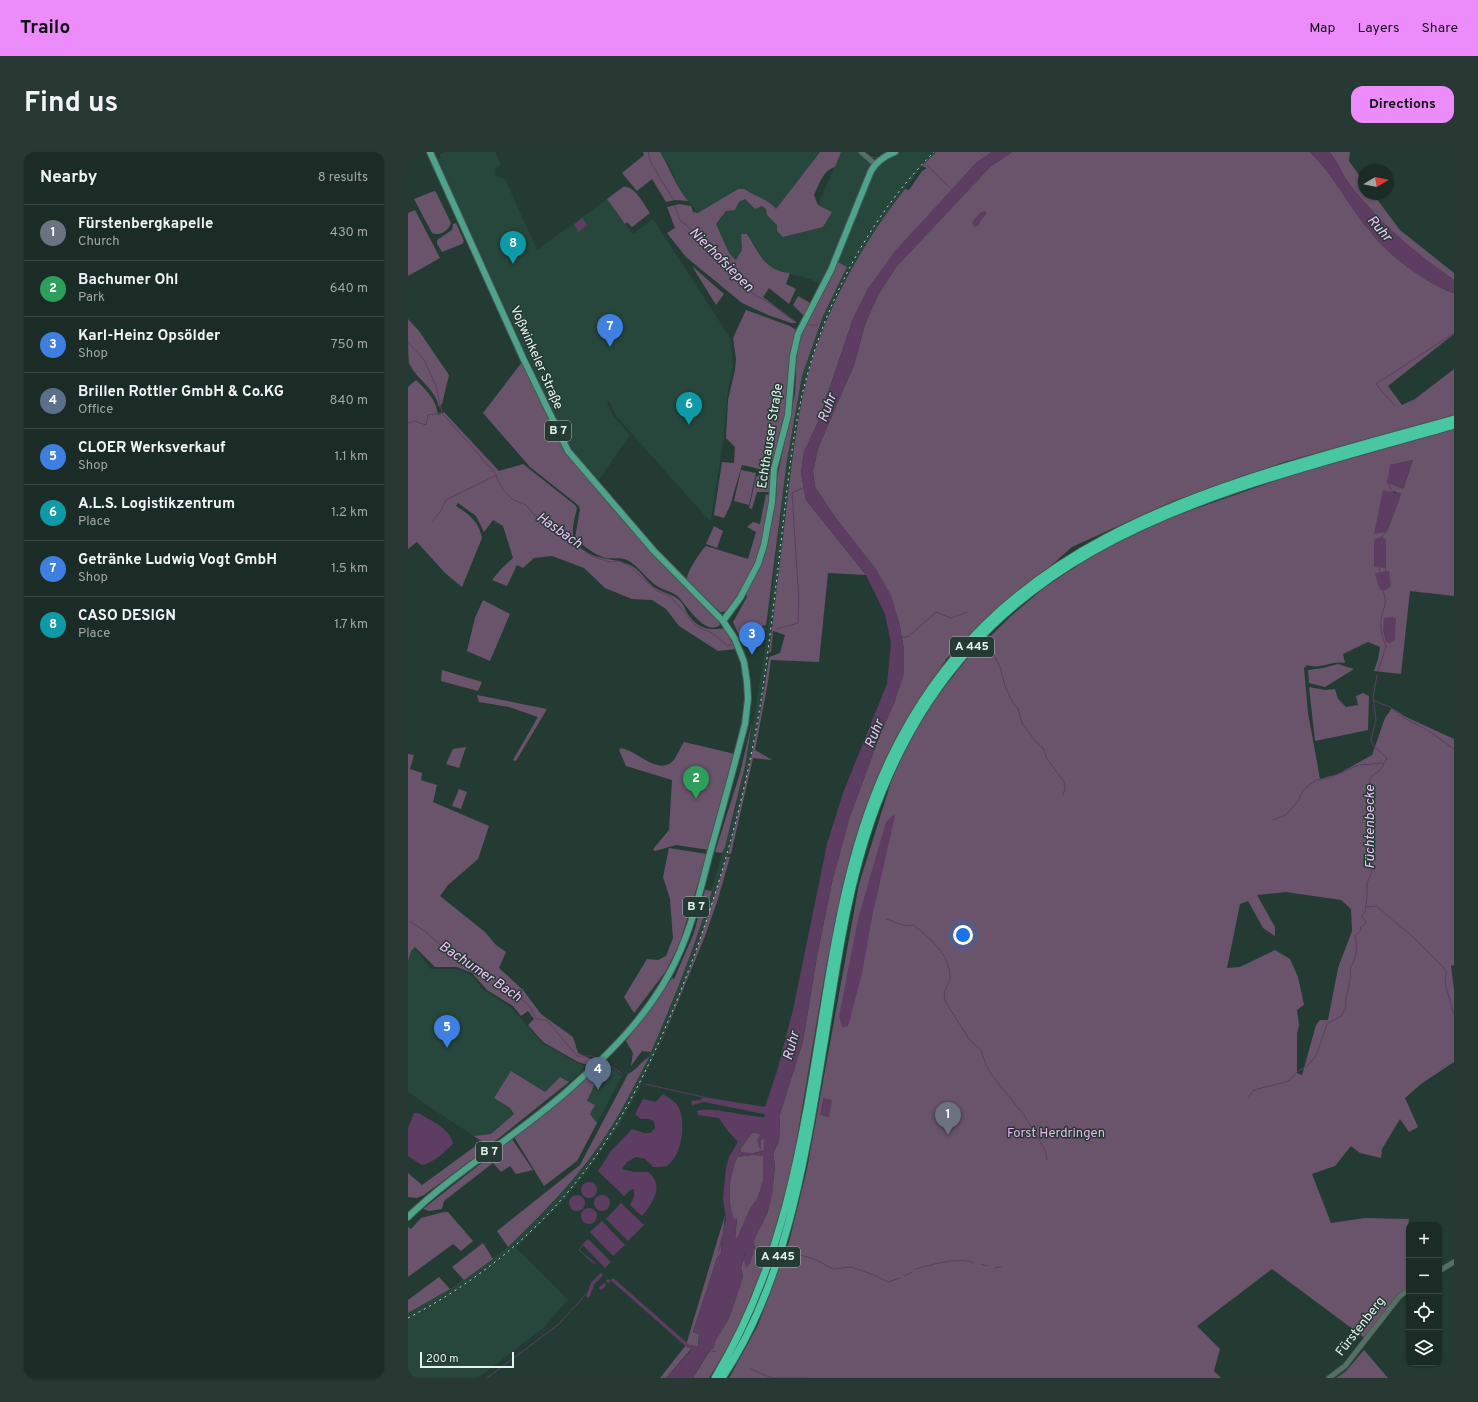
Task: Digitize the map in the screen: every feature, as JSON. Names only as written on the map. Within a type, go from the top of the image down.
[{"type":"highway","name":"A 445","points":[[715,1378],[731,1352],[755,1302],[782,1222],[804,1126],[840,915],[855,852],[867,816],[890,759],[906,727],[940,676],[974,636],[1000,610],[1029,586],[1082,550],[1123,528],[1193,497],[1234,483],[1454,419]]},
{"type":"highway","name":"A 445","points":[[722,1378],[761,1304],[788,1224],[810,1128],[846,916],[861,854],[873,817],[895,761],[908,736],[944,679],[968,651],[1032,590],[1085,555],[1131,530],[1194,503],[1236,488],[1454,425]]},
{"type":"main road","name":"Voßwinkeler Straße","points":[[430,152],[526,364],[568,451],[654,551],[723,621]]},
{"type":"main road","points":[[875,164],[895,152]]},
{"type":"main road","name":"Echthauser Straße","points":[[723,621],[730,613],[756,569],[764,545],[772,502],[774,474],[788,414],[793,356],[798,334],[831,270],[875,164]]},
{"type":"main road","points":[[730,613],[730,631]]},
{"type":"main road","name":"B 7","points":[[408,1217],[446,1185],[574,1086],[631,1028],[669,975],[687,937],[698,903],[747,713],[748,692],[746,671],[738,646],[723,621]]},
{"type":"street","points":[[861,152],[875,164]]},
{"type":"street","points":[[1442,1269],[1454,1262]]},
{"type":"street","name":"Fürstenberg","points":[[1329,1378],[1345,1366],[1399,1296],[1406,1291]]},
{"type":"shaded area","points":[[445,152],[495,152],[501,165],[495,169],[496,176],[505,179],[537,250],[607,199],[633,234],[653,219],[731,339],[733,367],[727,396],[724,435],[711,520],[708,519],[616,416],[609,401],[607,402],[613,416],[630,435],[598,481],[570,450],[437,159],[441,158],[440,154]]},
{"type":"shaded area","points":[[660,152],[820,152],[776,209],[773,205],[752,195],[744,189],[738,189],[698,213],[681,193],[670,167]]},
{"type":"shaded area","points":[[841,152],[860,152],[874,165],[902,152],[936,152],[922,166],[875,230],[845,280],[828,317],[813,357],[797,422],[763,697],[740,809],[728,854],[702,935],[675,1008],[655,1054],[636,1095],[618,1127],[588,1170],[563,1201],[516,1248],[568,1300],[542,1329],[478,1378],[408,1378],[408,1313],[450,1289],[508,1247],[547,1209],[583,1167],[597,1148],[631,1092],[665,1019],[699,932],[736,807],[753,724],[765,649],[787,460],[802,376],[823,316],[847,267],[836,261],[822,285],[810,279],[781,272],[768,266],[747,234],[741,234],[742,250],[737,260],[729,253],[716,224],[726,211],[735,210],[739,202],[745,199],[755,209],[762,206],[766,209],[767,215],[777,225],[783,237],[823,227],[832,212],[818,205]]},
{"type":"shaded area","points":[[414,949],[431,969],[457,969],[473,976],[484,990],[512,1008],[543,1044],[586,1067],[569,1082],[560,1077],[545,1092],[494,1098],[510,1109],[514,1114],[491,1134],[474,1136],[431,1108],[408,1092],[408,961],[411,951]]},
{"type":"shaded area","points":[[602,1061],[622,1076],[597,1123],[590,1114],[587,1101],[595,1084],[589,1076]]},
{"type":"green space","points":[[643,152],[660,152],[680,190],[688,201],[675,200],[666,202],[652,179],[637,191],[622,173],[644,155]]},
{"type":"green space","points":[[820,152],[841,152],[835,167],[827,171],[824,175],[814,195],[818,205],[832,212],[823,227],[783,237],[777,231],[777,225],[767,215],[766,209],[762,206],[755,209],[745,199],[739,202],[735,210],[726,211],[716,224],[729,253],[736,260],[742,250],[741,234],[747,234],[759,254],[769,265],[781,272],[790,273],[786,284],[796,289],[789,304],[769,288],[763,297],[796,322],[791,323],[768,315],[742,303],[686,257],[667,233],[675,228],[667,207],[680,204],[691,206],[693,212],[698,213],[738,189],[744,189],[770,203],[776,209]]},
{"type":"green space","points":[[936,152],[992,152],[977,162],[938,205],[869,287],[853,319],[818,422],[804,452],[801,473],[806,500],[866,575],[828,573],[819,662],[771,660],[755,750],[772,760],[753,758],[731,854],[728,854],[752,756],[769,657],[780,653],[785,635],[773,631],[771,652],[769,653],[791,466],[803,393],[813,357],[840,290],[864,248],[890,208],[905,189],[909,190],[922,171],[927,168],[922,166]]},
{"type":"green space","points":[[1012,152],[1310,152],[1327,171],[1365,225],[1389,252],[1410,269],[1432,283],[1454,293],[1454,334],[1388,386],[1402,405],[1415,399],[1454,369],[1454,415],[1284,462],[1171,502],[1072,547],[947,658],[896,737],[869,799],[845,877],[826,967],[794,1156],[775,1237],[736,1334],[709,1378],[693,1378],[729,1318],[743,1277],[741,1267],[747,1249],[744,1260],[755,1248],[753,1241],[767,1214],[772,1194],[775,1165],[773,1154],[779,1141],[780,1114],[803,1041],[817,956],[832,882],[850,816],[880,735],[895,701],[904,650],[899,622],[877,571],[835,517],[815,487],[813,472],[818,448],[854,365],[865,324],[878,295],[896,267],[990,167]]},
{"type":"green space","points":[[1329,152],[1350,152],[1349,161],[1358,174],[1358,194],[1350,185]]},
{"type":"green space","points":[[623,187],[627,187],[635,192],[650,213],[632,227],[627,222],[625,224],[607,199]]},
{"type":"green space","points":[[434,191],[436,192],[451,223],[446,230],[438,234],[432,233],[414,199]]},
{"type":"green space","points":[[1363,200],[1378,200],[1400,230],[1454,273],[1454,280],[1398,237]]},
{"type":"green space","points":[[415,210],[440,258],[408,276],[408,213]]},
{"type":"green space","points":[[456,223],[464,241],[462,244],[442,252],[437,244],[437,240],[452,230],[453,224]]},
{"type":"green space","points":[[836,261],[847,267],[823,316],[802,376],[787,460],[763,650],[766,625],[749,629],[740,638],[733,622],[747,597],[746,592],[763,561],[770,532],[776,499],[777,478],[795,394],[796,374],[794,359],[804,328]]},
{"type":"green space","points":[[692,266],[724,294],[716,305]]},
{"type":"green space","points":[[798,296],[812,304],[805,317],[793,305]]},
{"type":"green space","points":[[746,310],[790,326],[796,330],[790,352],[787,406],[772,472],[770,492],[757,492],[752,509],[749,508],[756,477],[764,472],[764,470],[742,465],[730,506],[724,518],[714,515],[722,462],[734,463],[735,447],[726,438],[728,400],[736,359],[733,338]]},
{"type":"green space","points":[[408,319],[419,331],[449,375],[442,404],[439,407],[434,394],[416,374],[409,363]]},
{"type":"green space","points":[[522,362],[566,453],[718,620],[720,625],[714,627],[702,623],[676,595],[657,586],[627,560],[602,557],[577,541],[575,538],[580,509],[578,505],[530,467],[483,413]]},
{"type":"green space","points":[[416,380],[433,400],[438,415],[444,412],[499,471],[523,464],[575,505],[577,508],[573,525],[573,534],[575,541],[581,548],[596,556],[628,564],[635,568],[654,587],[678,599],[682,603],[686,612],[698,625],[708,629],[724,628],[736,649],[718,651],[679,626],[666,609],[652,600],[632,599],[605,588],[584,568],[552,556],[534,558],[523,568],[517,565],[507,586],[492,580],[513,558],[503,526],[493,520],[484,532],[476,516],[458,503],[456,506],[469,515],[476,523],[481,532],[482,538],[462,587],[445,573],[417,542],[408,549],[408,387]]},
{"type":"green space","name":"Forst Herdringen","points":[[1454,429],[1454,596],[1410,591],[1401,674],[1374,671],[1380,647],[1368,642],[1343,654],[1345,663],[1340,662],[1321,666],[1307,665],[1304,668],[1308,713],[1320,779],[1338,774],[1372,755],[1385,718],[1392,708],[1404,716],[1454,739],[1454,965],[1451,966],[1454,989],[1454,1062],[1421,1084],[1405,1098],[1418,1127],[1409,1132],[1400,1119],[1382,1149],[1381,1158],[1360,1153],[1351,1146],[1335,1166],[1312,1174],[1331,1223],[1365,1218],[1409,1219],[1409,1222],[1406,1222],[1406,1292],[1366,1339],[1272,1269],[1197,1326],[1220,1349],[1214,1371],[1221,1378],[729,1378],[758,1325],[789,1242],[807,1169],[859,884],[891,782],[908,742],[932,703],[966,660],[1011,616],[1045,587],[1111,544],[1155,523],[1289,476]],"holes":[[[1413,460],[1403,489],[1390,465]],[[1393,491],[1401,494],[1388,529]],[[1286,892],[1341,900],[1351,909],[1352,931],[1338,968],[1328,1020],[1320,1020],[1316,1025],[1302,1075],[1297,1073],[1297,1033],[1299,1025],[1297,1010],[1304,1005],[1298,977],[1290,959],[1275,950],[1240,967],[1227,968],[1240,904],[1248,901],[1263,928],[1275,936],[1275,927],[1257,895]]]},
{"type":"green space","points":[[741,470],[756,473],[749,505],[734,501]]},
{"type":"green space","points":[[766,494],[771,497],[763,538],[756,563],[744,587],[731,606],[728,610],[720,612],[687,580],[688,573],[697,557],[706,546],[748,559],[756,532],[747,527],[753,522],[760,524]]},
{"type":"green space","points":[[714,526],[723,531],[717,548],[706,544]]},
{"type":"green space","points":[[483,600],[510,614],[490,661],[467,651],[475,618]]},
{"type":"green space","points":[[1338,664],[1354,669],[1325,687],[1309,683],[1308,670]]},
{"type":"green space","points":[[442,670],[482,682],[478,691],[441,681]]},
{"type":"green space","points":[[1309,687],[1325,690],[1335,689],[1338,699],[1346,707],[1358,705],[1356,696],[1363,693],[1369,696],[1368,730],[1315,741]]},
{"type":"green space","points":[[477,695],[547,709],[516,761],[513,760],[538,717],[509,707],[479,702]]},
{"type":"green space","points":[[752,722],[745,766],[725,847],[722,853],[715,852],[740,773]]},
{"type":"green space","points":[[684,742],[735,754],[709,850],[676,845],[655,851],[653,850],[654,848],[669,830],[672,780],[626,766],[619,750],[621,748],[627,750],[660,766],[667,765],[673,761]]},
{"type":"green space","points":[[466,747],[459,768],[446,764],[453,749]]},
{"type":"green space","points":[[408,754],[414,755],[410,769],[422,773],[421,780],[437,785],[433,802],[489,826],[478,859],[448,885],[440,896],[485,932],[496,945],[506,952],[499,968],[523,990],[541,1014],[573,1037],[578,1053],[593,1060],[588,1065],[578,1062],[543,1042],[528,1025],[534,1019],[528,1011],[521,1016],[513,1006],[487,990],[472,973],[457,967],[435,967],[415,947],[411,951],[408,961]]},
{"type":"green space","points":[[459,789],[467,792],[461,809],[452,806]]},
{"type":"green space","points":[[669,848],[707,854],[680,942],[666,971],[634,1013],[624,997],[647,959],[658,960],[666,956],[673,938],[670,899],[663,877]]},
{"type":"green space","points":[[727,857],[730,857],[718,899],[705,936],[656,1055],[694,958]]},
{"type":"green space","points":[[705,890],[712,891],[691,952],[660,1032],[651,1052],[642,1051],[631,1066],[633,1053],[626,1041],[672,978],[674,979],[694,933]]},
{"type":"green space","points":[[649,1057],[619,1114],[588,1161],[532,1224],[508,1247],[497,1231],[580,1165],[628,1074]]},
{"type":"green space","points":[[511,1071],[545,1092],[560,1077],[569,1082],[489,1146],[474,1136],[491,1134],[514,1114],[510,1108],[494,1098]]},
{"type":"green space","points":[[589,1076],[595,1084],[587,1101],[595,1105],[590,1114],[597,1123],[577,1161],[544,1186],[514,1137]]},
{"type":"green space","points":[[753,1132],[760,1134],[761,1148],[761,1140],[764,1138],[764,1150],[752,1153],[741,1152],[740,1149]]},
{"type":"green space","points":[[512,1139],[533,1170],[516,1174],[510,1166],[501,1172],[493,1163],[444,1201],[442,1209],[429,1211],[423,1209]]},
{"type":"green space","points":[[481,1142],[489,1147],[424,1195],[417,1198],[408,1197],[408,1173],[422,1185]]},
{"type":"green space","points":[[764,1155],[763,1182],[758,1197],[749,1211],[738,1237],[735,1239],[737,1219],[734,1220],[730,1204],[730,1181],[737,1157]]},
{"type":"green space","points":[[448,1212],[473,1241],[461,1251],[453,1244],[408,1277],[408,1227],[411,1229],[421,1218]]},
{"type":"green space","points":[[725,1215],[721,1253],[717,1258],[693,1332],[699,1334],[698,1347],[691,1349],[666,1378],[660,1378],[686,1345]]},
{"type":"green space","points":[[483,1243],[493,1259],[464,1280],[452,1267]]},
{"type":"green space","points":[[439,1277],[450,1289],[408,1313],[408,1300]]},
{"type":"green space","points":[[1364,1350],[1388,1378],[1336,1378],[1345,1372]]},
{"type":"water","points":[[992,152],[1012,152],[990,167],[896,267],[878,295],[865,324],[854,365],[818,448],[813,472],[815,487],[835,517],[877,571],[891,595],[899,622],[904,650],[904,674],[850,816],[832,882],[817,956],[803,1041],[780,1114],[779,1141],[773,1154],[775,1165],[772,1194],[767,1214],[754,1241],[755,1248],[750,1264],[746,1268],[744,1260],[746,1250],[741,1267],[743,1277],[729,1318],[715,1342],[714,1348],[709,1350],[693,1378],[666,1378],[692,1349],[698,1347],[699,1334],[693,1332],[717,1258],[721,1253],[723,1242],[717,1255],[726,1219],[723,1199],[726,1167],[729,1157],[738,1142],[719,1118],[698,1115],[697,1111],[710,1110],[765,1117],[764,1114],[704,1102],[692,1105],[691,1101],[700,1100],[704,1097],[765,1107],[777,1071],[793,1010],[827,844],[843,793],[887,684],[891,643],[885,614],[866,575],[806,500],[801,473],[804,452],[818,422],[853,319],[869,287],[895,251],[977,162]],"holes":[[[753,1132],[760,1134],[757,1140],[760,1150],[761,1140],[764,1138],[764,1150],[755,1153],[741,1152],[740,1149]],[[752,1155],[763,1156],[763,1182],[758,1197],[749,1211],[738,1237],[735,1239],[737,1218],[734,1220],[730,1204],[730,1181],[737,1157]]]},
{"type":"water","points":[[1310,152],[1329,152],[1350,185],[1358,194],[1358,200],[1363,200],[1398,237],[1454,280],[1454,293],[1432,283],[1410,269],[1389,252],[1365,225],[1319,161]]},
{"type":"water","points":[[986,211],[986,215],[978,226],[974,227],[972,222],[981,212]]},
{"type":"water","points":[[582,218],[587,225],[579,232],[574,225]]},
{"type":"water","points":[[1413,460],[1403,489],[1387,483],[1390,465]]},
{"type":"water","points":[[1383,490],[1401,494],[1386,532],[1374,534]]},
{"type":"water","points":[[1382,537],[1386,540],[1386,568],[1374,567],[1374,542],[1375,539]]},
{"type":"water","points":[[1389,571],[1391,586],[1386,590],[1381,590],[1375,573]]},
{"type":"water","points":[[1384,618],[1396,618],[1395,640],[1390,643],[1386,642],[1383,631]]},
{"type":"water","points":[[893,815],[895,816],[872,917],[862,974],[848,1026],[842,1027],[839,1017],[858,919],[886,822]]},
{"type":"water","points":[[663,1094],[676,1104],[681,1114],[681,1140],[676,1156],[666,1166],[658,1167],[653,1167],[645,1159],[636,1157],[627,1162],[622,1169],[634,1172],[648,1172],[656,1183],[656,1194],[642,1216],[630,1205],[634,1197],[634,1189],[630,1190],[624,1196],[598,1171],[611,1151],[632,1129],[644,1133],[650,1133],[655,1128],[654,1121],[641,1119],[635,1114],[643,1099],[656,1102]]},
{"type":"water","points":[[823,1098],[832,1100],[829,1117],[820,1115]]},
{"type":"water","points":[[414,1113],[418,1113],[444,1129],[453,1144],[435,1159],[422,1165],[408,1156],[408,1128]]},
{"type":"water","points":[[589,1182],[596,1187],[597,1190],[592,1197],[589,1198],[582,1193],[581,1190],[586,1183]]},
{"type":"water","points":[[577,1195],[584,1200],[585,1203],[580,1210],[577,1211],[570,1206],[569,1203],[574,1196]]},
{"type":"water","points":[[602,1195],[609,1200],[610,1203],[605,1210],[602,1211],[595,1206],[594,1203],[599,1196]]},
{"type":"water","points":[[621,1203],[644,1225],[628,1241],[606,1219]]},
{"type":"water","points":[[589,1208],[596,1213],[597,1216],[592,1223],[589,1224],[582,1219],[581,1216],[586,1209]]},
{"type":"water","points":[[602,1221],[625,1245],[613,1256],[590,1232]]},
{"type":"water","points":[[588,1239],[611,1262],[605,1268],[582,1244]]},
{"type":"waterway","name":"Nierhofsiepen","points":[[648,152],[651,163],[673,199]]},
{"type":"waterway","points":[[872,157],[877,158],[886,152]]},
{"type":"waterway","points":[[927,165],[952,190]]},
{"type":"waterway","name":"Nierhofsiepen","points":[[675,206],[680,220],[709,244],[715,255],[750,292],[771,304],[794,321]]},
{"type":"waterway","points":[[809,325],[817,325]]},
{"type":"waterway","name":"Füchtenbecke","points":[[1395,406],[1376,384],[1454,333]]},
{"type":"waterway","name":"Hasbach","points":[[408,342],[424,360],[436,386],[442,413],[494,472],[503,490],[512,499],[526,505],[534,515],[568,535],[579,547],[592,556],[609,562],[619,561],[628,565],[657,591],[670,596],[696,626],[712,633],[728,646],[732,644]]},
{"type":"waterway","name":"Hasbach","points":[[408,423],[414,421],[426,425],[428,415],[441,413]]},
{"type":"waterway","points":[[432,521],[440,512],[446,500],[497,475]]},
{"type":"waterway","name":"Füchtenbecke","points":[[1387,482],[1392,491]]},
{"type":"waterway","name":"Hasbach","points":[[777,629],[798,623],[799,600],[792,493],[803,488]]},
{"type":"waterway","name":"Füchtenbecke","points":[[1382,537],[1386,532]]},
{"type":"waterway","name":"Füchtenbecke","points":[[1379,566],[1380,573]]},
{"type":"waterway","name":"Füchtenbecke","points":[[1378,671],[1386,646],[1381,628],[1381,619],[1385,603],[1383,590]]},
{"type":"waterway","points":[[902,638],[909,636],[936,612],[951,618],[967,612]]},
{"type":"waterway","name":"Hasbach","points":[[742,638],[750,632],[766,629]]},
{"type":"waterway","points":[[988,644],[1000,667],[1005,686],[1013,703],[1018,708],[1022,723],[1035,741],[1043,748],[1047,759],[1064,782],[1065,788],[1063,795]]},
{"type":"waterway","name":"Füchtenbecke","points":[[1367,895],[1367,883],[1372,872],[1372,859],[1368,837],[1370,778],[1381,769],[1387,758],[1373,745],[1371,740],[1376,720],[1373,697],[1377,675]]},
{"type":"waterway","points":[[1375,701],[1390,707],[1399,715],[1429,731],[1454,749]]},
{"type":"waterway","points":[[1273,820],[1286,815],[1298,801],[1303,790],[1316,780],[1329,778],[1359,765],[1383,763]]},
{"type":"waterway","name":"Füchtenbecke","points":[[1248,1097],[1254,1090],[1289,1081],[1297,1072],[1308,1065],[1316,1056],[1327,1024],[1341,1016],[1346,1008],[1346,998],[1351,972],[1350,968],[1356,953],[1355,936],[1361,930],[1360,928],[1366,921],[1362,918],[1362,915],[1365,912],[1367,897]]},
{"type":"waterway","points":[[1367,907],[1376,906],[1412,936],[1443,967],[1446,971],[1445,983],[1454,1015]]},
{"type":"waterway","points":[[886,919],[902,925],[913,925],[926,935],[943,954],[949,969],[950,977],[944,993],[945,1001],[969,1039],[981,1050],[991,1074],[1023,1114]]},
{"type":"waterway","name":"Bachumer Bach","points":[[411,922],[426,932],[447,951],[502,984],[510,992],[525,1002],[531,1008],[536,1019],[547,1020],[577,1056],[592,1056],[598,1059]]},
{"type":"waterway","name":"Bachumer Bach","points":[[603,1061],[621,1073]]},
{"type":"waterway","name":"Bachumer Bach","points":[[645,1084],[703,1097]]},
{"type":"waterway","points":[[1024,1115],[1045,1150],[1047,1160]]},
{"type":"waterway","name":"Ruhr","points":[[757,1225],[763,1215],[765,1205]]},
{"type":"waterway","points":[[583,1245],[579,1250],[594,1264]]},
{"type":"waterway","points":[[797,1254],[814,1259],[833,1269],[851,1267],[874,1275],[888,1282],[900,1278]]},
{"type":"waterway","points":[[586,1256],[595,1263]]},
{"type":"waterway","points":[[916,1269],[937,1263],[962,1260],[974,1263]]},
{"type":"waterway","points":[[981,1264],[987,1266]]},
{"type":"waterway","points":[[995,1268],[1001,1267]]},
{"type":"waterway","points":[[904,1276],[912,1272]]},
{"type":"waterway","points":[[588,1296],[593,1283],[601,1275]]},
{"type":"waterway","points":[[613,1280],[688,1346],[698,1348]]},
{"type":"waterway","points":[[601,1288],[604,1285]]},
{"type":"waterway","points":[[487,1378],[559,1324],[586,1294]]},
{"type":"waterway","points":[[709,1350],[716,1352]]},
{"type":"waterway","points":[[750,1369],[772,1378],[808,1378]]},
{"type":"railway","points":[[408,1318],[454,1291],[476,1276],[518,1243],[556,1206],[590,1165],[605,1143],[632,1097],[656,1049],[693,960],[707,919],[743,794],[760,709],[793,441],[799,408],[816,345],[841,285],[873,228],[912,175],[934,152]]},
{"type":"place","name":"CASO DESIGN","points":[[513,264]]},
{"type":"place","name":"Getränke Ludwig Vogt GmbH","points":[[610,347]]},
{"type":"place","name":"A.L.S. Logistikzentrum","points":[[689,425]]},
{"type":"place","name":"Karl-Heinz Opsölder","points":[[752,655]]},
{"type":"place","name":"Bachumer Ohl","points":[[696,799]]},
{"type":"place","name":"CLOER Werksverkauf","points":[[447,1048]]},
{"type":"place","name":"Brillen Rottler GmbH & Co.KG","points":[[598,1090]]},
{"type":"place","name":"Fürstenbergkapelle","points":[[948,1135]]}]
